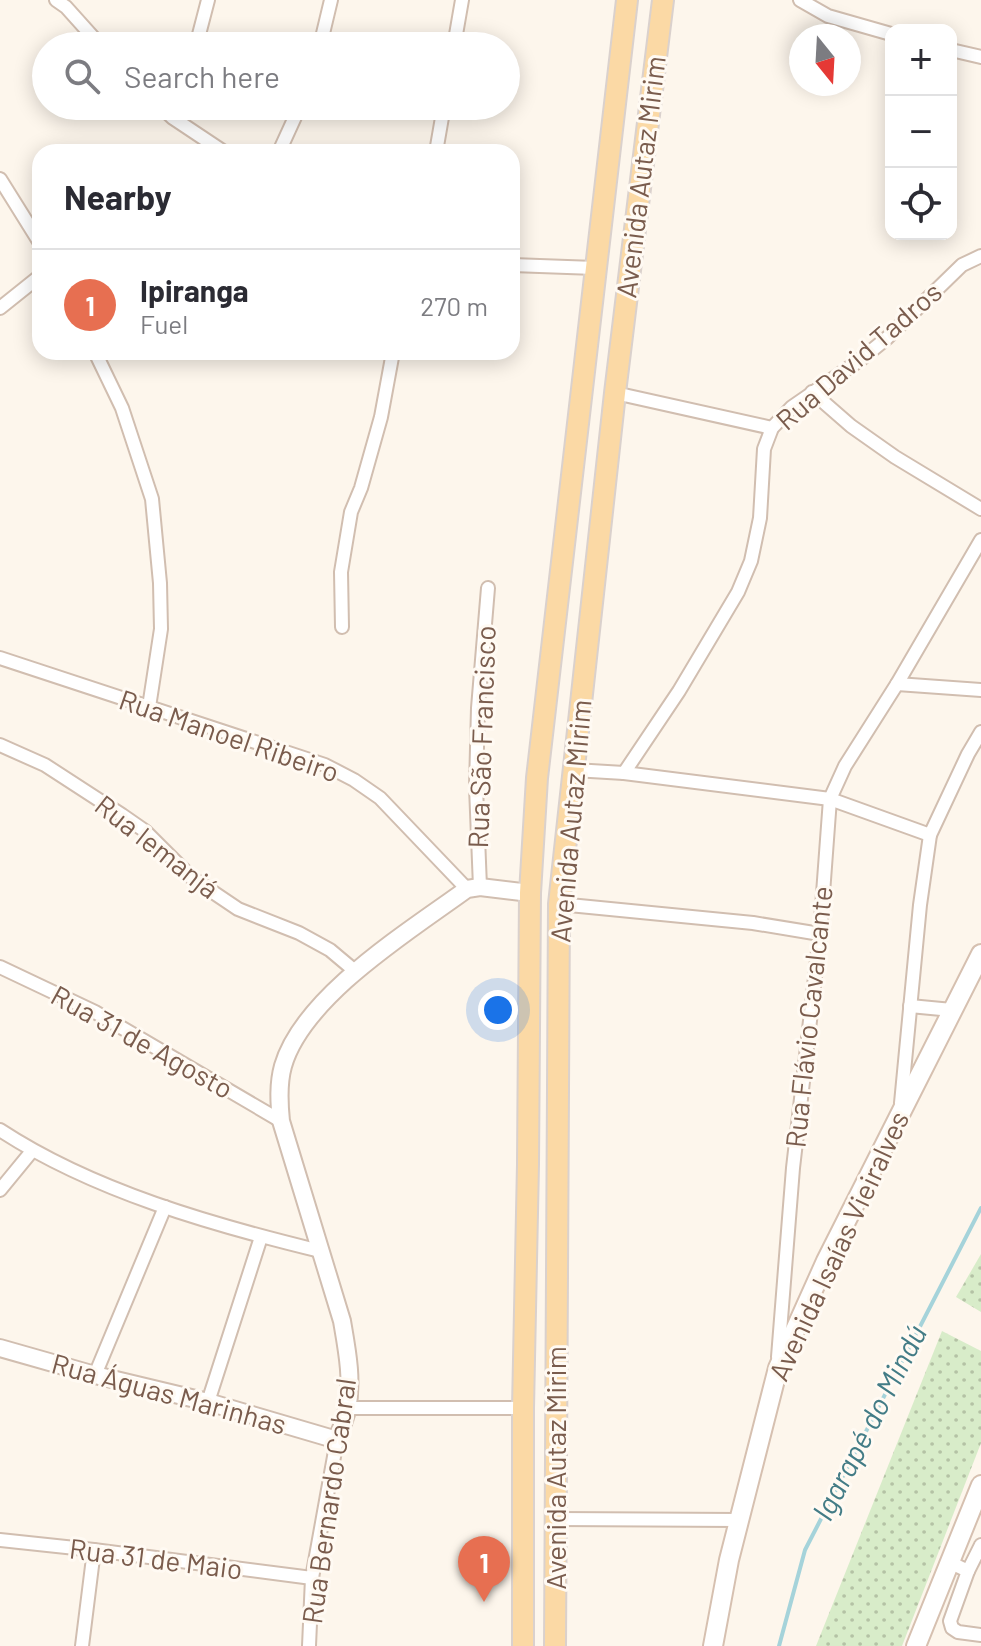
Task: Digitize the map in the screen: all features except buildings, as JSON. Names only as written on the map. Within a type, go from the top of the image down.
[{"type":"main road","name":"Avenida Autaz Mirim","points":[[523,1646],[530,893],[537,778],[627,0]]},
{"type":"main road","name":"Avenida Autaz Mirim","points":[[555,1646],[559,904],[615,393],[663,0]]},
{"type":"main road","name":"Avenida Isaías Vieiralves","points":[[713,1646],[729,1560],[778,1368],[826,1261],[981,954]]},
{"type":"main road","points":[[916,1646],[981,1485]]},
{"type":"street","points":[[200,32],[208,0]]},
{"type":"street","points":[[323,32],[331,0]]},
{"type":"street","points":[[456,32],[462,0]]},
{"type":"street","points":[[800,0],[828,16],[885,32]]},
{"type":"street","points":[[63,2],[89,32]]},
{"type":"street","points":[[957,51],[981,57]]},
{"type":"street","points":[[185,120],[214,144]]},
{"type":"street","points":[[283,144],[294,120]]},
{"type":"street","points":[[437,144],[442,120]]},
{"type":"street","points":[[0,179],[32,230]]},
{"type":"street","name":"Rua David Tadros","points":[[624,773],[720,625],[742,582],[751,561],[760,518],[764,449],[772,428],[792,407],[887,338],[962,265],[981,256]]},
{"type":"street","points":[[520,265],[595,268]]},
{"type":"street","points":[[0,308],[32,282]]},
{"type":"street","points":[[99,360],[122,408],[152,499],[161,629],[149,707]]},
{"type":"street","points":[[342,627],[341,572],[351,512],[381,417],[392,360]]},
{"type":"street","points":[[812,392],[851,426],[895,457],[981,509]]},
{"type":"street","points":[[615,393],[772,428]]},
{"type":"street","name":"Rua Flávio Cavalcante","points":[[778,1368],[793,1168],[820,934],[830,799],[845,766],[981,540]]},
{"type":"street","name":"Rua São Francisco","points":[[474,888],[478,708],[488,588]]},
{"type":"street","name":"Rua Manoel Ribeiro","points":[[0,658],[325,765],[380,798],[474,888]]},
{"type":"street","points":[[897,684],[981,690]]},
{"type":"street","points":[[900,1111],[930,835],[981,732]]},
{"type":"street","name":"Rua Iemanjá","points":[[0,745],[45,765],[122,815],[145,831],[192,878],[238,909],[299,933],[330,950],[355,971]]},
{"type":"street","points":[[574,770],[624,773],[830,799],[930,835]]},
{"type":"street","points":[[474,888],[530,893]]},
{"type":"street","name":"Rua Bernardo Cabral","points":[[309,1646],[312,1578],[350,1380],[342,1321],[281,1121],[279,1102],[283,1064],[294,1040],[326,998],[355,971],[474,888]]},
{"type":"street","points":[[559,904],[753,923],[820,934]]},
{"type":"street","name":"Rua 31 de Agosto","points":[[0,967],[95,1012],[281,1121]]},
{"type":"street","points":[[910,1006],[952,1010]]},
{"type":"street","points":[[0,1130],[32,1151],[165,1207],[261,1237],[320,1251]]},
{"type":"street","points":[[0,1190],[32,1151]]},
{"type":"street","points":[[95,1375],[165,1207]]},
{"type":"street","points":[[208,1402],[261,1237]]},
{"type":"street","name":"Rua Águas Marinhas","points":[[0,1348],[208,1402],[337,1440]]},
{"type":"street","points":[[347,1408],[523,1408]]},
{"type":"street","points":[[556,1519],[739,1520]]},
{"type":"street","name":"Rua 31 de Maio","points":[[0,1540],[312,1578]]},
{"type":"street","points":[[981,1545],[950,1621],[952,1628],[958,1632],[981,1635]]},
{"type":"street","points":[[82,1646],[94,1550]]},
{"type":"street","points":[[949,1562],[968,1571]]},
{"type":"green space","points":[[981,1254],[981,1312],[956,1297]]},
{"type":"green space","points":[[942,1331],[981,1351],[981,1443],[902,1646],[816,1646]]},
{"type":"waterway","name":"Igarapé do Mindú","points":[[779,1646],[805,1550],[981,1208]]},
{"type":"place","name":"Ipiranga","points":[[484,1602]]}]
